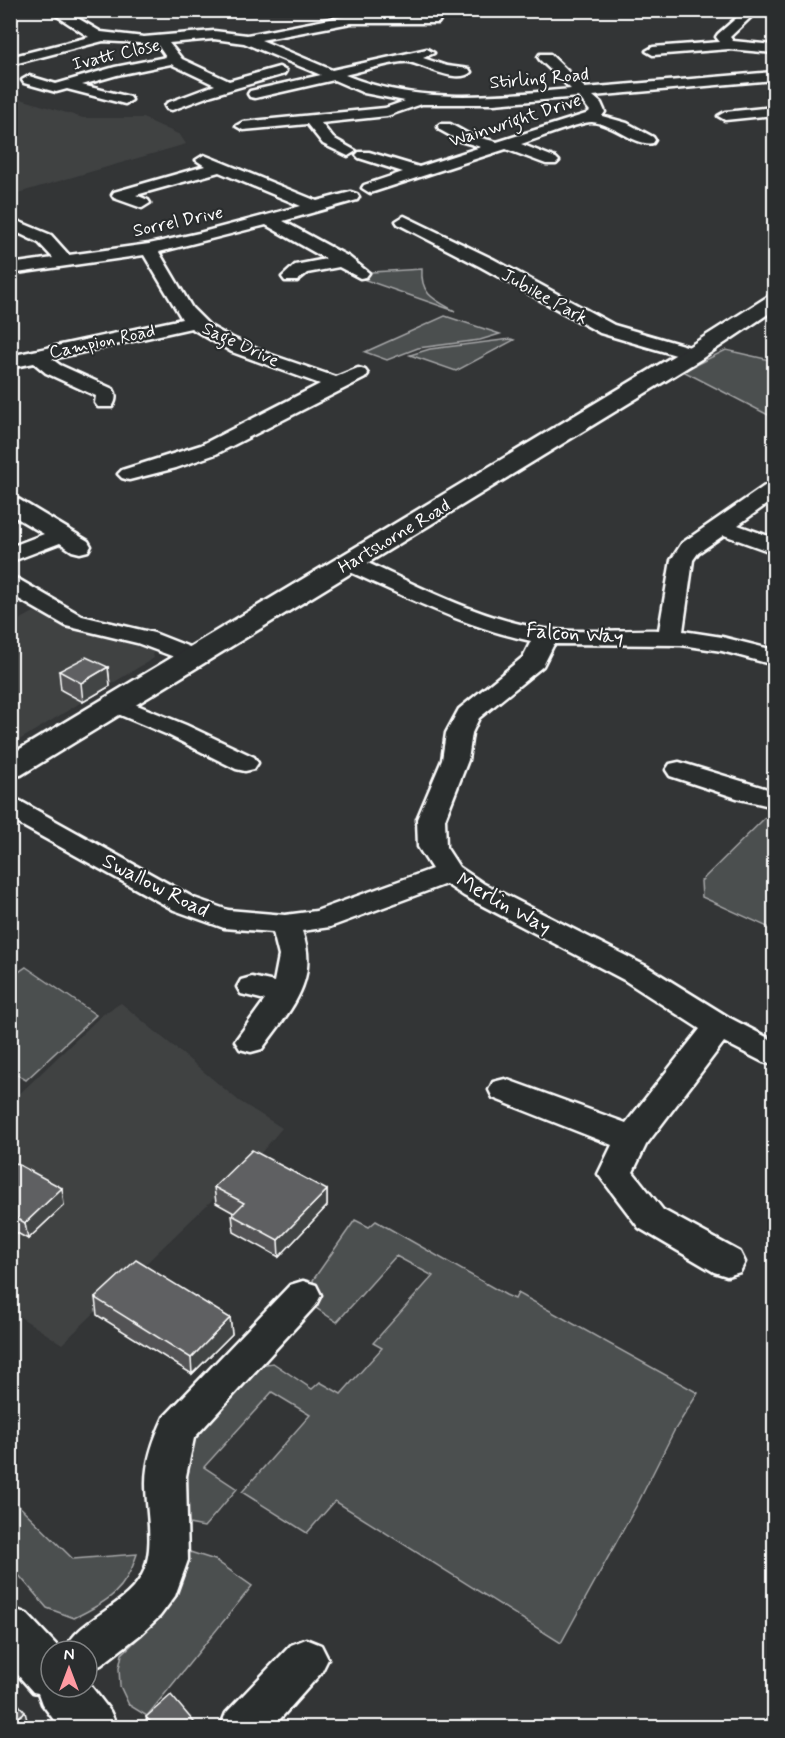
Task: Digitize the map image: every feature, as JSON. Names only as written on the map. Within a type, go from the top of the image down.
[{"type":"main road","name":"Hartshorne Road","points":[[10,768],[693,354],[774,301]]},
{"type":"main road","points":[[10,1630],[39,1663]]},
{"type":"main road","points":[[69,1699],[92,1728]]},
{"type":"street","name":"Stirling Road","points":[[54,10],[103,37],[129,41],[214,35],[247,39],[369,90],[423,100],[494,100],[774,76]]},
{"type":"street","points":[[727,14],[760,18]]},
{"type":"street","points":[[247,39],[347,15],[434,20]]},
{"type":"street","points":[[729,45],[723,37],[745,17]]},
{"type":"street","points":[[388,19],[388,28],[405,34]]},
{"type":"street","points":[[10,61],[103,37]]},
{"type":"street","points":[[161,40],[175,59],[228,92],[263,93],[427,53]]},
{"type":"street","points":[[653,51],[729,45],[774,49]]},
{"type":"street","points":[[311,66],[385,50]]},
{"type":"street","points":[[407,57],[445,70],[464,72]]},
{"type":"street","points":[[545,57],[581,92]]},
{"type":"street","name":"Ivatt Close","points":[[29,80],[56,88],[115,71],[175,59]]},
{"type":"street","points":[[172,106],[228,92],[279,71]]},
{"type":"street","name":"Ivatt Close","points":[[65,85],[125,100]]},
{"type":"street","name":"Wainwright Drive","points":[[370,188],[591,117],[598,112],[596,106],[581,92]]},
{"type":"street","points":[[243,126],[387,111],[423,100]]},
{"type":"street","points":[[724,115],[774,111]]},
{"type":"street","points":[[591,117],[622,126],[648,140]]},
{"type":"street","points":[[311,119],[328,141],[348,151]]},
{"type":"street","points":[[445,127],[465,138],[502,146],[551,161]]},
{"type":"street","points":[[364,155],[418,172]]},
{"type":"street","points":[[204,160],[315,206]]},
{"type":"street","points":[[142,203],[120,195],[221,166]]},
{"type":"street","name":"Sorrel Drive","points":[[10,269],[149,249],[269,220],[351,197]]},
{"type":"street","points":[[269,220],[343,261],[360,273]]},
{"type":"street","name":"Jubilee Park","points":[[404,221],[487,263],[607,329],[693,354]]},
{"type":"street","points":[[12,226],[45,239],[64,260]]},
{"type":"street","name":"Sage Drive","points":[[149,249],[160,266],[170,291],[194,322],[221,339],[265,358],[336,383]]},
{"type":"street","points":[[291,277],[301,269],[343,261]]},
{"type":"street","name":"Campion Road","points":[[23,358],[194,322]]},
{"type":"street","points":[[10,342],[23,358],[106,393],[105,403]]},
{"type":"street","points":[[129,474],[168,470],[232,439],[336,383],[358,374]]},
{"type":"street","points":[[670,637],[682,560],[690,548],[774,490]]},
{"type":"street","points":[[10,504],[81,546]]},
{"type":"street","points":[[722,526],[774,546]]},
{"type":"street","points":[[10,555],[61,535]]},
{"type":"street","name":"Falcon Way","points":[[349,563],[459,611],[510,628],[545,636],[670,637],[713,642],[774,658]]},
{"type":"street","points":[[10,584],[74,621],[145,638],[193,657]]},
{"type":"street","name":"Merlin Way","points":[[545,636],[534,661],[468,714],[459,733],[454,760],[431,819],[432,847],[448,873],[474,890],[635,973],[719,1026],[774,1054]]},
{"type":"street","points":[[115,704],[245,763]]},
{"type":"street","points":[[679,770],[750,794],[774,798]]},
{"type":"street","name":"Swallow Road","points":[[10,807],[184,904],[224,918],[285,924],[320,920],[448,873]]},
{"type":"street","points":[[251,1041],[284,995],[293,976],[294,956],[285,924]]},
{"type":"street","points":[[252,987],[284,995]]},
{"type":"street","points":[[719,1026],[632,1139],[615,1174],[651,1219],[727,1262]]},
{"type":"street","points":[[505,1090],[632,1139]]},
{"type":"street","points":[[99,1640],[142,1605],[160,1582],[169,1556],[166,1480],[168,1462],[178,1429],[303,1295]]},
{"type":"street","points":[[242,1728],[306,1659]]},
{"type":"shaded area","points":[[11,96],[83,118],[143,118],[180,135],[186,144],[11,195]]},
{"type":"shaded area","points":[[422,269],[426,291],[435,300],[455,311],[354,276],[372,272]]},
{"type":"shaded area","points":[[445,316],[500,334],[480,340],[418,348],[387,360],[365,352]]},
{"type":"shaded area","points":[[514,340],[456,371],[410,355],[430,349]]},
{"type":"shaded area","points":[[726,350],[774,361],[774,418],[683,371]]},
{"type":"shaded area","points":[[34,612],[72,629],[152,650],[154,658],[11,745],[10,625]]},
{"type":"shaded area","points":[[771,812],[774,812],[774,927],[772,929],[702,897],[701,881]]},
{"type":"shaded area","points":[[26,967],[96,1015],[26,1080],[11,1071],[10,978]]},
{"type":"shaded area","points":[[121,1003],[239,1101],[282,1128],[260,1154],[62,1344],[11,1311],[11,1102],[102,1015]]},
{"type":"shaded area","points":[[355,1220],[369,1227],[376,1221],[506,1295],[515,1299],[518,1293],[698,1393],[674,1431],[639,1501],[561,1643],[335,1501],[307,1533],[242,1492],[310,1415],[272,1392],[204,1467],[237,1489],[204,1527],[189,1524],[182,1465],[184,1443],[253,1366],[273,1363],[312,1389],[320,1382],[341,1394],[382,1348],[373,1343],[433,1276],[396,1256],[337,1322],[316,1308],[313,1280]]},
{"type":"shaded area","points":[[11,1498],[73,1559],[137,1554],[121,1586],[106,1600],[74,1618],[47,1608],[11,1566]]},
{"type":"shaded area","points":[[190,1552],[215,1560],[252,1586],[147,1716],[129,1705],[120,1686],[119,1668],[122,1654],[149,1628],[170,1602]]},
{"type":"building","points":[[86,657],[108,667],[81,683],[59,671]]},
{"type":"building","points":[[252,1150],[327,1190],[278,1240],[232,1215],[244,1203],[214,1187]]},
{"type":"building","points":[[10,1160],[62,1188],[25,1223],[10,1214]]},
{"type":"building","points":[[136,1260],[230,1318],[191,1358],[95,1298]]},
{"type":"building","points":[[10,1694],[25,1712],[10,1723]]},
{"type":"building","points":[[171,1695],[199,1728],[156,1728],[146,1717]]}]
